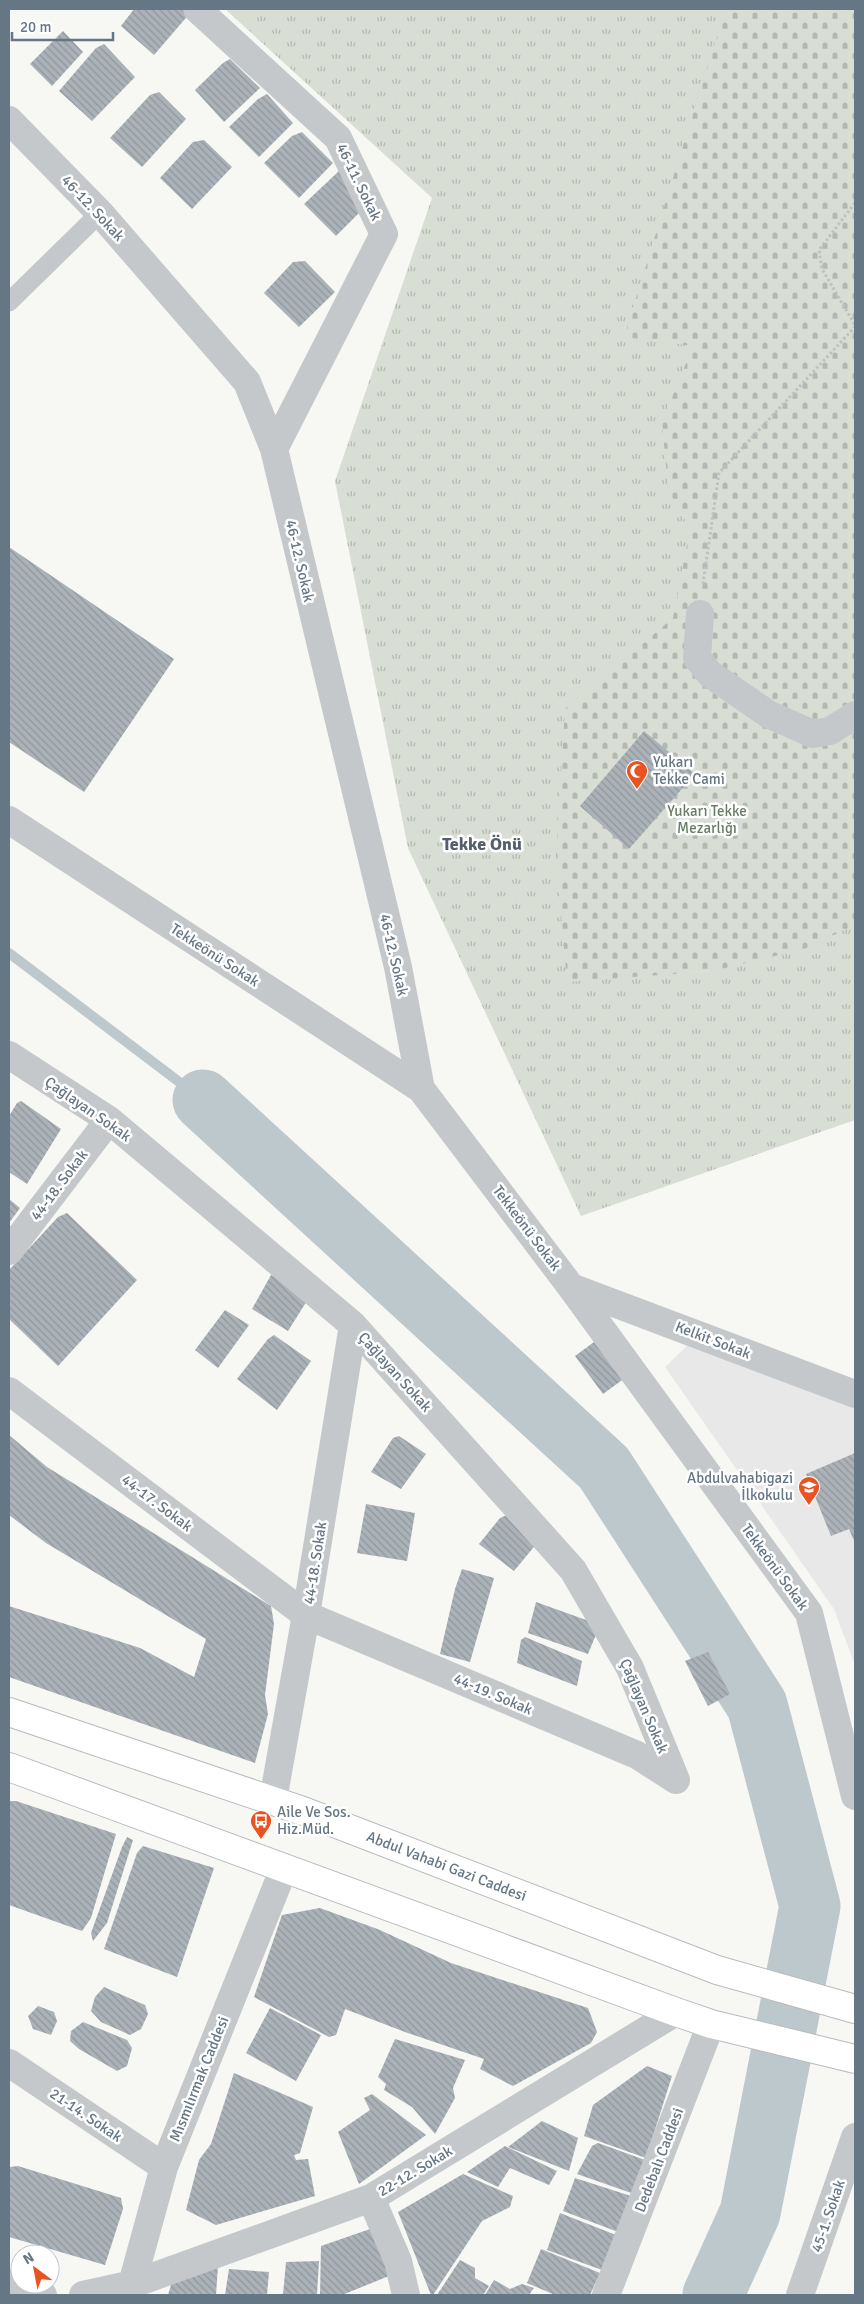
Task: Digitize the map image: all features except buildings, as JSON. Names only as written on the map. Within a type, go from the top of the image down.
[{"type":"main road","name":"Abdul Vahabi Gazi Caddesi","points":[[9,1712],[273,1800],[717,1970],[855,2009]]},
{"type":"main road","points":[[9,1767],[676,2012],[711,2024],[855,2059]]},
{"type":"street","name":"46-11. Sokak","points":[[197,9],[338,138],[384,234],[274,449]]},
{"type":"street","name":"46-12. Sokak","points":[[9,120],[100,214],[246,382],[274,449],[398,967],[421,1089]]},
{"type":"street","points":[[700,614],[697,658],[710,674],[768,714],[813,734],[830,731],[855,715]]},
{"type":"street","name":"Tekkeönü Sokak","points":[[9,820],[421,1089],[571,1287],[809,1613],[855,1796]]},
{"type":"street","name":"Çağlayan Sokak","points":[[9,1055],[108,1120],[353,1326],[574,1570],[630,1668],[676,1780]]},
{"type":"street","name":"44-18. Sokak","points":[[9,1251],[108,1120]]},
{"type":"street","name":"Kelkit Sokak","points":[[571,1287],[855,1394]]},
{"type":"street","name":"44-18. Sokak","points":[[273,1800],[306,1614],[353,1326]]},
{"type":"street","name":"44-17. Sokak","points":[[9,1392],[306,1614]]},
{"type":"street","name":"44-19. Sokak","points":[[306,1614],[637,1755],[676,1780]]},
{"type":"street","name":"Mısmılırmak Caddesi","points":[[131,2290],[164,2167],[284,1868]]},
{"type":"street","name":"22-12. Sokak","points":[[83,2295],[131,2290],[371,2198],[676,2012]]},
{"type":"street","name":"Dedebalı Caddesi","points":[[606,2295],[711,2024]]},
{"type":"street","name":"21-14. Sokak","points":[[9,2063],[164,2167]]},
{"type":"street","name":"45-1. Sokak","points":[[800,2295],[855,2136]]},
{"type":"street","points":[[371,2198],[398,2262],[406,2295]]},
{"type":"lane","points":[[9,302],[100,214]]},
{"type":"path","points":[[700,614],[720,473],[855,326],[822,269],[818,250],[855,203]]},
{"type":"shaded area","name":"Abdulvahabigazi İlkokulu","points":[[693,1340],[855,1403],[855,1665],[834,1609],[665,1367]]},
{"type":"green space","points":[[225,9],[752,9],[703,333],[697,530],[680,620],[567,981],[713,971],[855,908],[855,1120],[581,1216],[408,848],[335,481],[432,198]]},
{"type":"green space","name":"Yukarı Tekke Mezarlığı","points":[[728,9],[855,9],[855,925],[804,949],[713,971],[567,982],[556,855],[565,709],[673,618],[690,529],[668,489],[662,422],[693,346],[624,337],[714,45]]},
{"type":"waterway","points":[[9,953],[203,1100]]},
{"type":"waterway","points":[[203,1100],[604,1468],[757,1705],[810,1906],[750,2213],[713,2295]]},
{"type":"place","name":"Yukarı Tekke Cami","points":[[637,790]]},
{"type":"place","name":"Abdulvahabigazi İlkokulu","points":[[809,1506]]},
{"type":"place","name":"Aile Ve Sos. Hiz.Müd.","points":[[261,1840]]},
{"type":"district","name":"Tekke Önü","points":[[482,844]]}]
